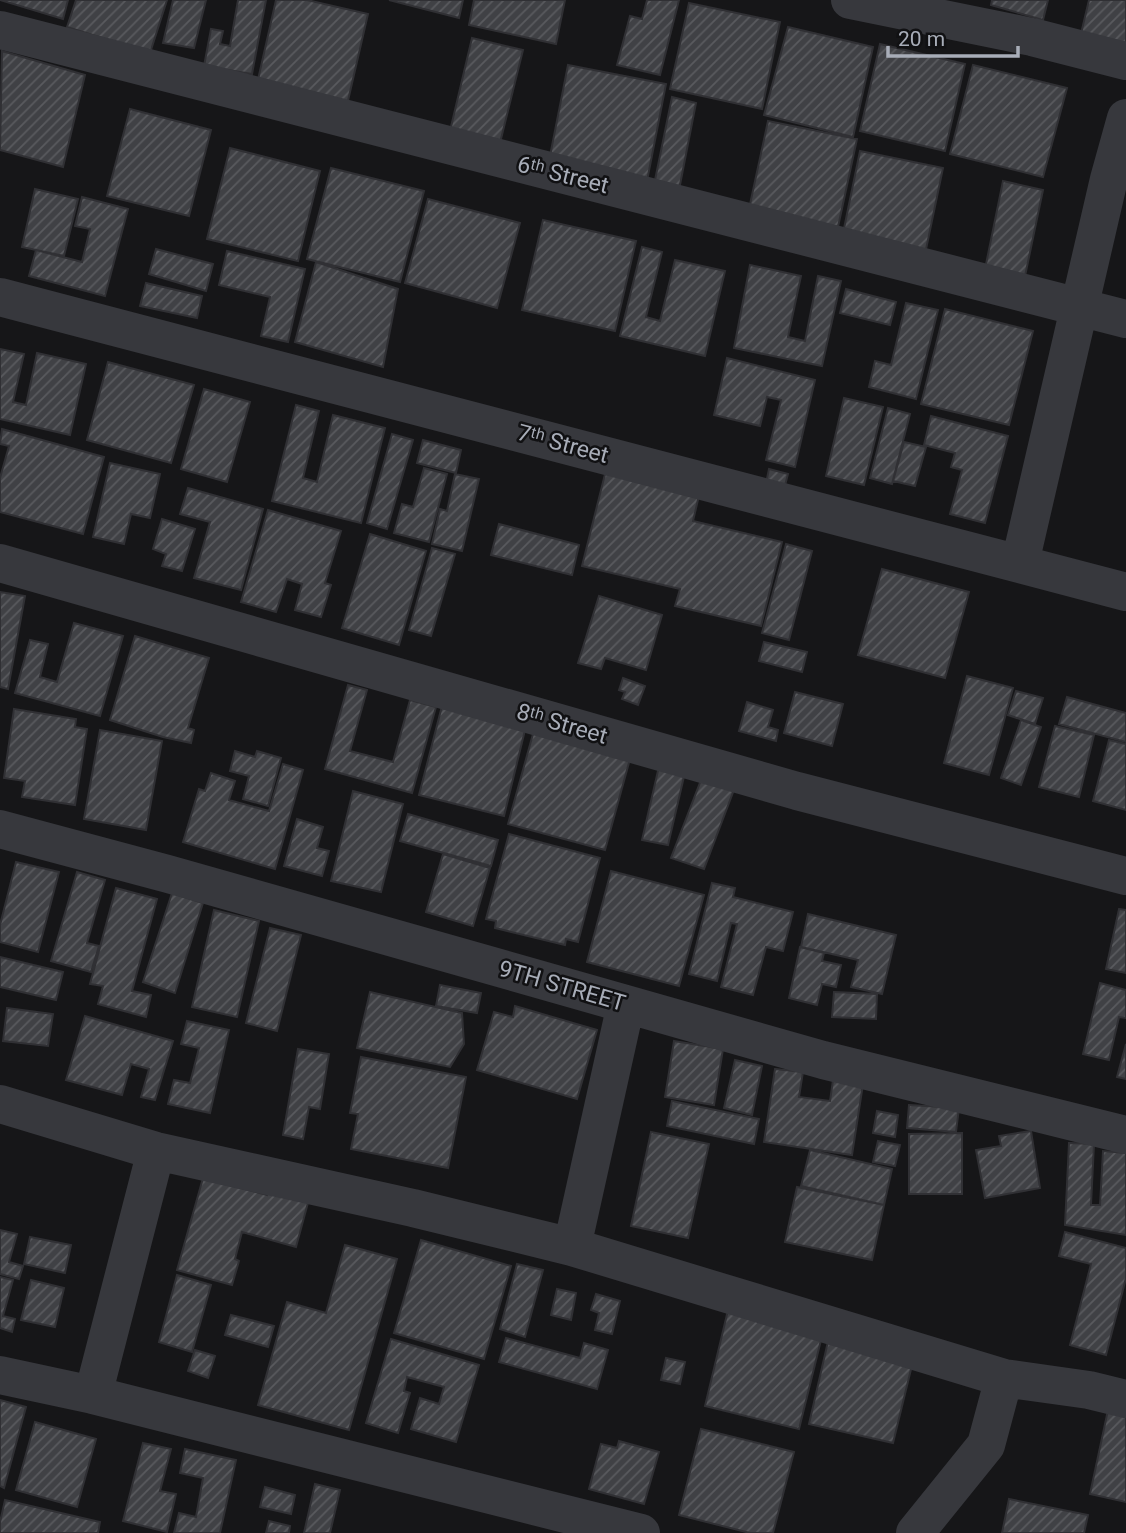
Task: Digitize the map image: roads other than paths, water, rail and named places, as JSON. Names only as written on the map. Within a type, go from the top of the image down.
[{"type":"street","points":[[850,0],[1032,37],[1126,61]]},
{"type":"street","name":"6ᵗʰ Street","points":[[0,30],[1126,320]]},
{"type":"street","points":[[1020,563],[1126,118]]},
{"type":"street","name":"7ᵗʰ Street","points":[[0,297],[1126,592]]},
{"type":"street","name":"8ᵗʰ Street","points":[[0,563],[797,791],[1126,876]]},
{"type":"street","name":"9TH STREET","points":[[0,829],[823,1060],[1126,1135]]},
{"type":"street","points":[[572,1247],[626,1004]]},
{"type":"street","points":[[0,1104],[156,1151],[413,1208],[572,1247],[1004,1378],[1089,1390],[1126,1399]]},
{"type":"street","points":[[93,1395],[156,1151]]},
{"type":"street","points":[[0,1375],[93,1395],[641,1533]]},
{"type":"street","points":[[915,1533],[986,1445],[1004,1378]]}]
